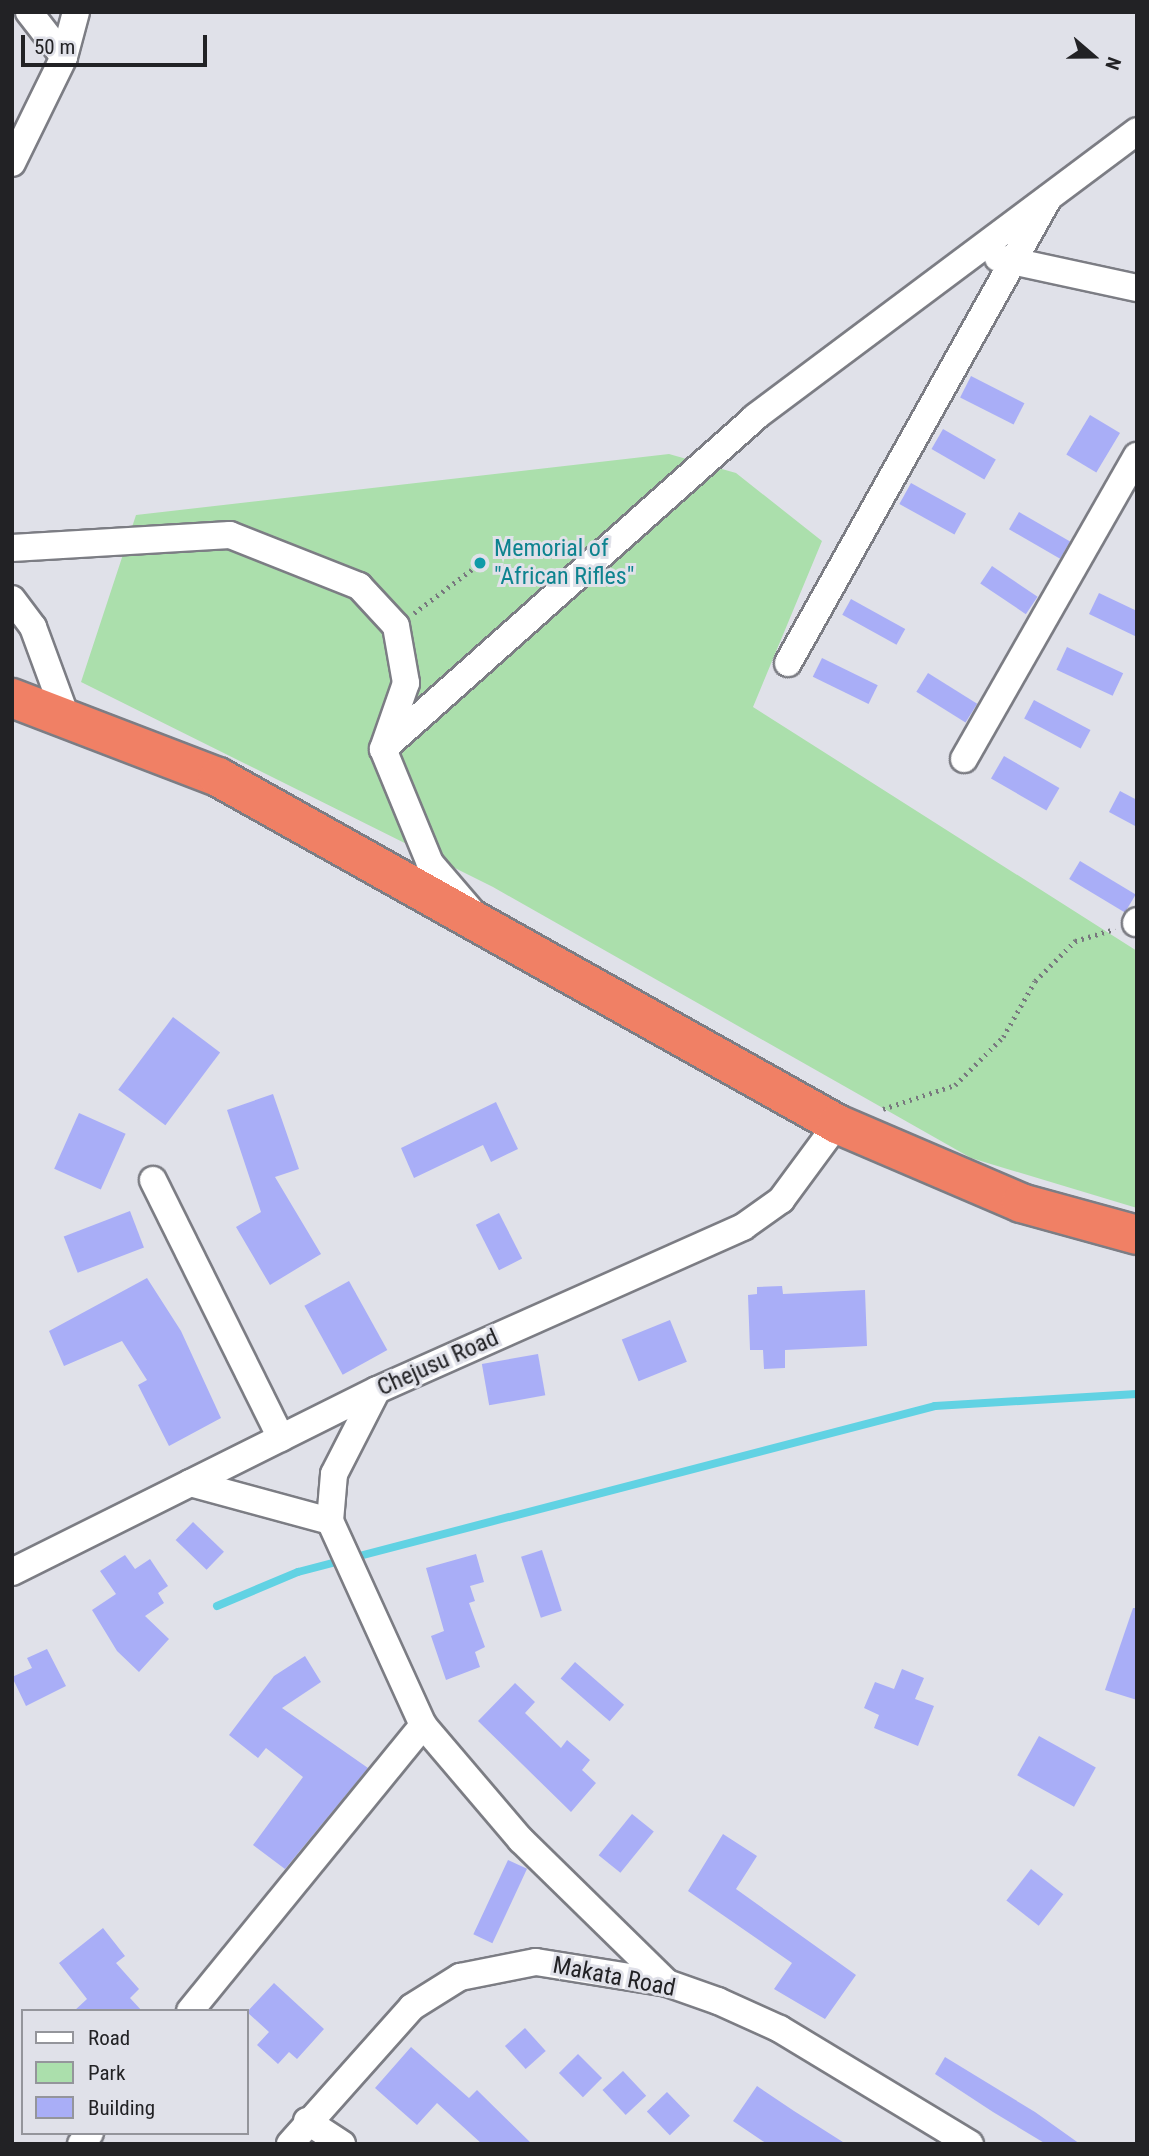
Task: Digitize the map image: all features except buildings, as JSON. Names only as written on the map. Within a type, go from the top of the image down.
[{"type":"highway","points":[[12,698],[65,714],[218,777],[475,916],[837,1124],[1021,1203],[1137,1235]]},
{"type":"street","points":[[29,12],[64,58]]},
{"type":"street","points":[[12,163],[64,58],[76,12]]},
{"type":"street","points":[[383,749],[755,417],[964,255],[1137,131]]},
{"type":"street","points":[[788,663],[1051,195]]},
{"type":"street","points":[[964,255],[1014,260],[1137,288]]},
{"type":"street","points":[[964,759],[1137,456]]},
{"type":"street","points":[[12,548],[230,534],[359,586],[396,626],[406,683],[383,749],[430,863],[475,916]]},
{"type":"street","points":[[12,599],[33,627],[65,714]]},
{"type":"street","name":"Chejusu Road","points":[[16,1563],[190,1483],[377,1390],[743,1227],[781,1200],[837,1124]]},
{"type":"street","points":[[153,1180],[281,1438]]},
{"type":"street","points":[[377,1390],[334,1474],[330,1521],[423,1725],[522,1840],[667,1983]]},
{"type":"street","points":[[190,1483],[330,1521]]},
{"type":"street","points":[[192,2009],[423,1725]]},
{"type":"street","name":"Makata Road","points":[[290,2144],[307,2121],[412,2007],[460,1978],[536,1962],[667,1983],[780,2029],[970,2144]]},
{"type":"street","points":[[307,2121],[342,2144]]},
{"type":"path","points":[[396,626],[480,563]]},
{"type":"path","points":[[837,1124],[955,1085],[1003,1037],[1035,981],[1075,941],[1136,922]]},
{"type":"green space","points":[[669,454],[736,473],[822,541],[753,707],[1137,951],[1137,1208],[971,1158],[493,887],[81,682],[136,515]]},
{"type":"waterway","points":[[217,1606],[298,1572],[935,1406],[1137,1394]]},
{"type":"place","name":"Memorial of \"African Rifles\"","points":[[480,563]]}]
